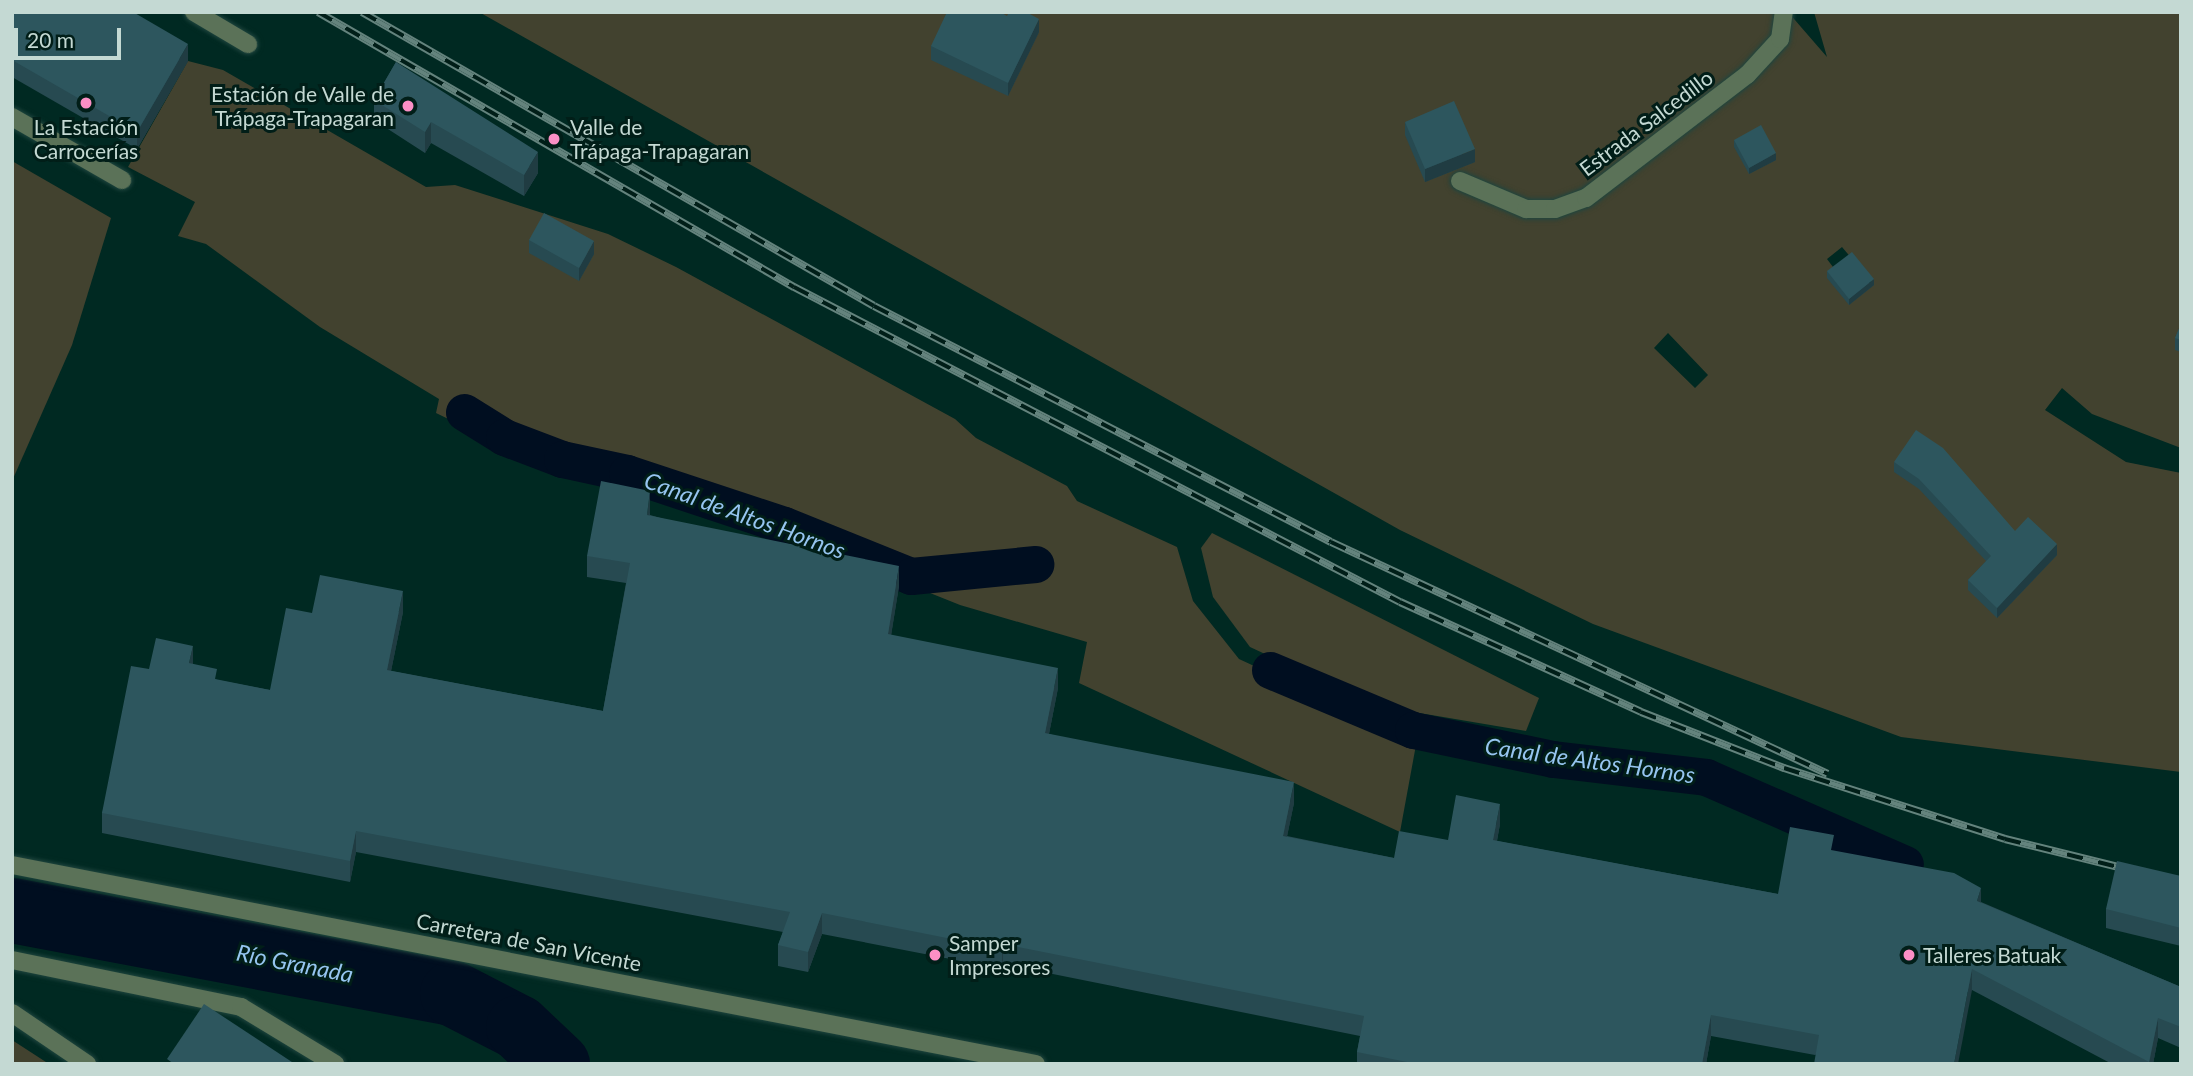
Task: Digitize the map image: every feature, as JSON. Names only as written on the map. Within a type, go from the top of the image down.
[{"type":"street","points":[[194,12],[248,44]]},
{"type":"street","name":"Estrada Salcedillo","points":[[1460,181],[1526,209],[1555,209],[1586,198],[1747,75],[1780,39],[1784,12]]},
{"type":"street","points":[[12,117],[122,180]]},
{"type":"street","name":"Carretera de San Vicente","points":[[12,864],[1036,1064]]},
{"type":"street","points":[[12,960],[241,1007],[335,1064]]},
{"type":"street","points":[[12,1013],[87,1064]]},
{"type":"green space","points":[[479,12],[1788,12],[1827,57],[1814,12],[2181,12],[2181,448],[2092,414],[2062,388],[2045,410],[2126,462],[2181,473],[2181,772],[1901,737],[1593,624],[1400,530]],"holes":[[[1842,247],[1874,285],[1836,271],[1827,259]],[[1668,333],[1708,375],[1695,388],[1654,348]]]},
{"type":"green space","points":[[188,61],[223,70],[426,187],[455,185],[608,234],[676,267],[955,419],[976,438],[1067,486],[1077,501],[1177,547],[1193,601],[1239,659],[1377,723],[1418,734],[1400,832],[1079,683],[1087,642],[960,605],[718,508],[535,461],[436,413],[439,399],[320,327],[206,244],[178,236],[195,202],[128,167]]},
{"type":"green space","points":[[12,161],[111,218],[72,345],[12,481]]},
{"type":"green space","points":[[1212,533],[1539,698],[1526,731],[1378,706],[1250,647],[1213,597],[1201,548]]},
{"type":"green space","points":[[12,1040],[49,1064],[12,1064]]},
{"type":"building","points":[[12,12],[133,12],[188,44],[137,132],[12,60]]},
{"type":"building","points":[[947,12],[1000,12],[1007,16],[1009,12],[1026,12],[1039,19],[1008,83],[931,46]]},
{"type":"building","points":[[396,62],[538,152],[524,175],[431,122],[425,132],[374,100]]},
{"type":"building","points":[[1454,101],[1475,149],[1425,169],[1405,122]]},
{"type":"building","points":[[1761,125],[1776,153],[1749,168],[1734,140]]},
{"type":"building","points":[[544,213],[594,241],[579,268],[529,240]]},
{"type":"building","points":[[1852,252],[1874,279],[1849,299],[1827,271]]},
{"type":"building","points":[[2181,324],[2181,340],[2175,338]]},
{"type":"building","points":[[1916,430],[1943,448],[2015,531],[2028,517],[2057,544],[1997,608],[1968,580],[1991,556],[1919,479],[1894,462]]},
{"type":"building","points":[[601,481],[650,491],[647,515],[899,566],[888,634],[1058,668],[1045,733],[1294,782],[1283,836],[1394,858],[1399,831],[1448,840],[1456,795],[1500,804],[1493,840],[1778,894],[1790,827],[1834,835],[1831,850],[1954,873],[1981,888],[1977,901],[2181,987],[2181,1027],[2158,1018],[2149,1062],[1972,969],[1954,1064],[1814,1064],[1819,1035],[1711,1015],[1702,1064],[1417,1064],[1357,1052],[1364,1016],[1003,944],[1002,949],[822,913],[808,952],[778,945],[790,912],[356,831],[350,861],[102,813],[131,666],[149,669],[156,638],[193,646],[189,663],[217,669],[215,679],[270,690],[286,608],[312,613],[320,575],[403,591],[387,670],[603,711],[630,563],[587,556]]},
{"type":"building","points":[[2117,861],[2181,876],[2181,928],[2106,909]]},
{"type":"building","points":[[204,1004],[295,1064],[174,1064],[167,1059]]},
{"type":"waterway","name":"Canal de Altos Hornos","points":[[464,412],[504,437],[562,459],[627,473],[784,525],[911,576],[1035,564]]},
{"type":"waterway","name":"Canal de Altos Hornos","points":[[1270,670],[1413,730],[1553,759],[1706,777],[1905,864]]},
{"type":"waterway","name":"Río Granada","points":[[12,910],[452,993],[518,1027],[557,1064]]},
{"type":"railway","points":[[318,12],[794,287],[1400,602],[1641,712],[1784,768],[2005,839],[2134,871]]},
{"type":"railway","points":[[362,12],[874,306],[1331,542],[1828,774]]},
{"type":"place","name":"La Estación Carrocerías","points":[[86,103]]},
{"type":"place","name":"Estación de Valle de Trápaga-Trapagaran","points":[[408,106]]},
{"type":"place","name":"Valle de Trápaga-Trapagaran","points":[[554,139]]},
{"type":"place","name":"Samper Impresores","points":[[935,955]]},
{"type":"place","name":"Talleres Batuak","points":[[1909,955]]}]
